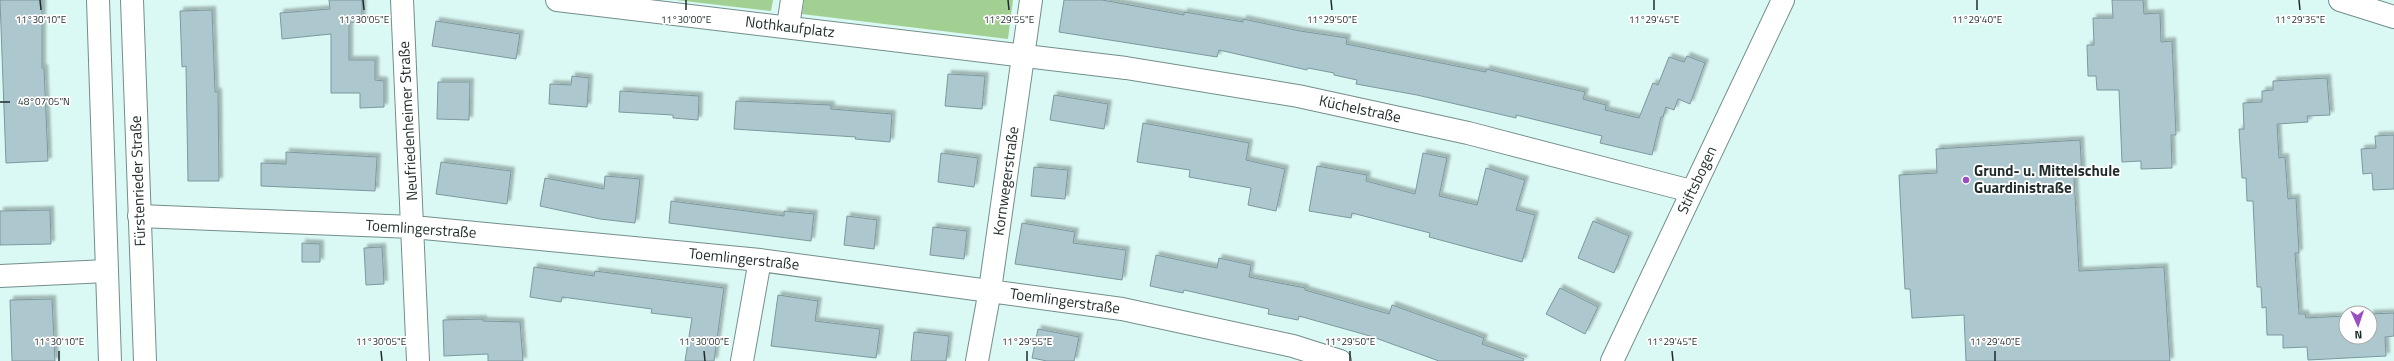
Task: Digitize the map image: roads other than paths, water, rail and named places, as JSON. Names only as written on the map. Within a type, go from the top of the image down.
[{"type":"street","points":[[98,0],[110,361]]},
{"type":"street","name":"Fürstenrieder Straße","points":[[132,0],[145,361]]},
{"type":"street","name":"Neufriedenheimer Straße","points":[[402,0],[418,361]]},
{"type":"street","name":"Nothkaufplatz","points":[[557,0],[788,26],[1023,57]]},
{"type":"street","points":[[788,26],[792,0]]},
{"type":"street","name":"Kornwegerstraße","points":[[977,361],[990,290],[1031,0]]},
{"type":"street","name":"Stiftsbogen","points":[[1612,361],[1783,0]]},
{"type":"street","points":[[2340,0],[2394,17]]},
{"type":"street","name":"Küchelstraße","points":[[1023,57],[1126,68],[1298,96],[1468,133],[1691,192]]},
{"type":"street","name":"Toemlingerstraße","points":[[140,216],[413,227],[760,260],[1122,309],[1290,353],[1340,361]]},
{"type":"street","points":[[742,361],[760,260]]},
{"type":"street","points":[[0,276],[107,271]]},
{"type":"place","name":"Grund- u. Mittelschule Guardinistraße","points":[[1966,180]]}]
